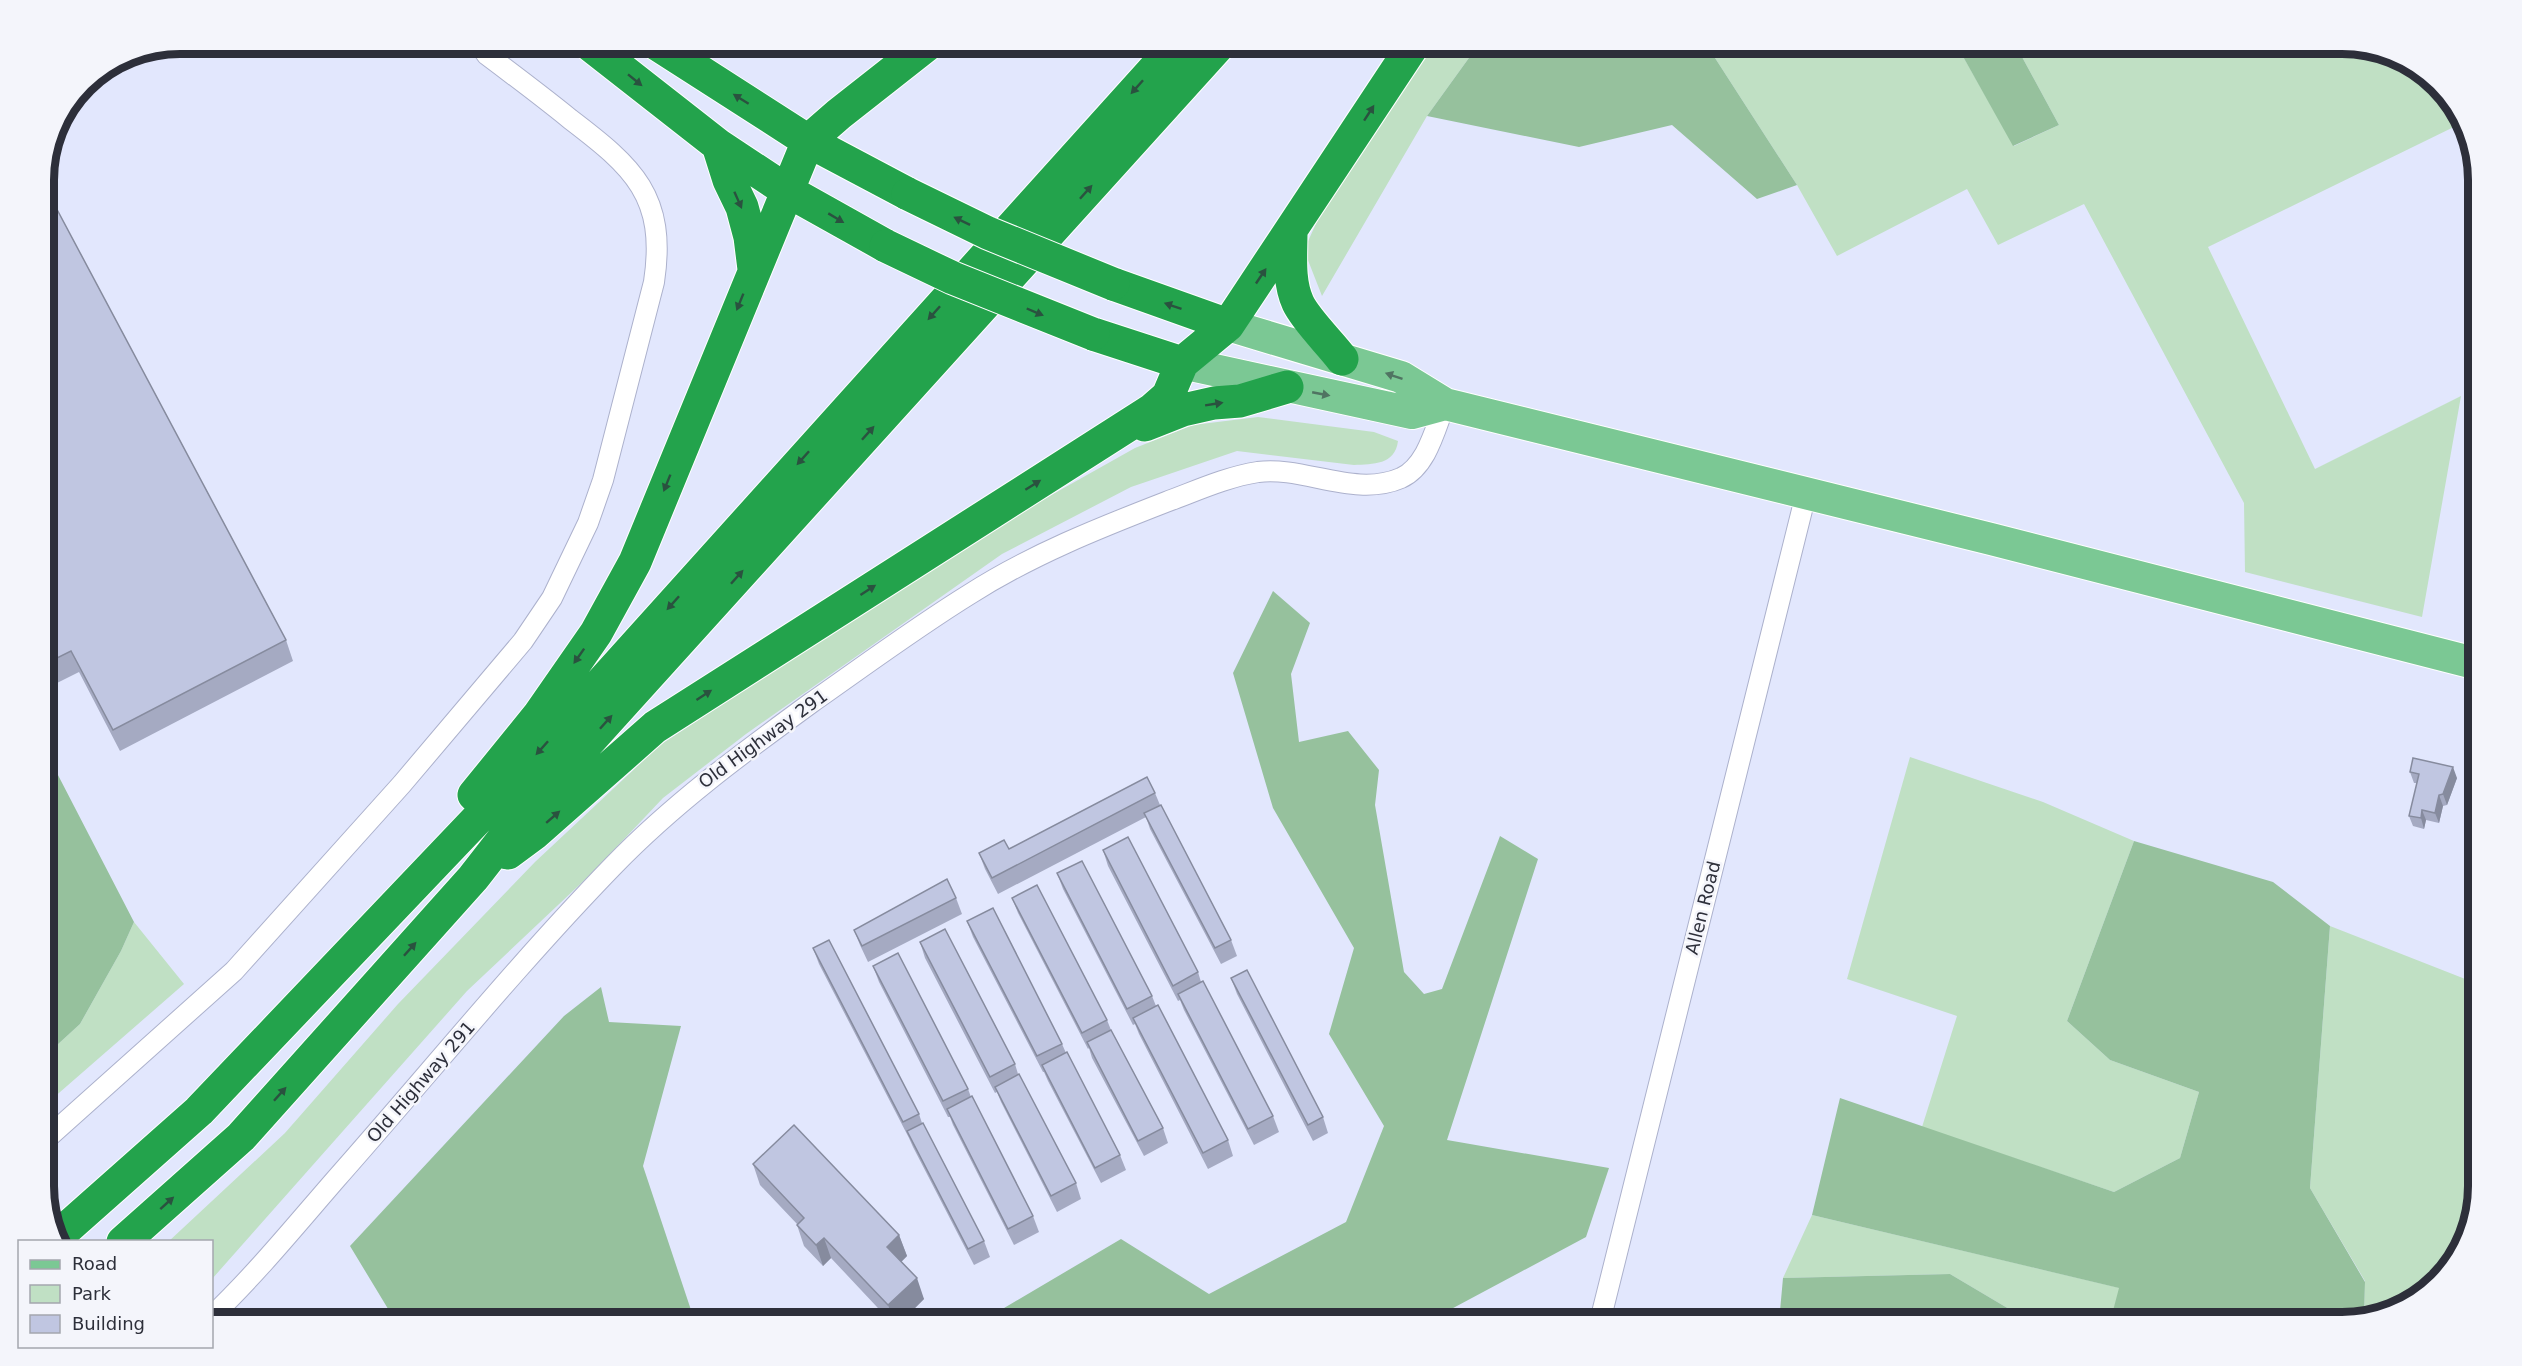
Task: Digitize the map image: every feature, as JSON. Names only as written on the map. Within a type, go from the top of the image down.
[{"type":"highway","points":[[603,54],[718,145],[786,190],[886,246],[953,279],[1093,334],[1182,363]]},
{"type":"highway","points":[[672,54],[808,141],[908,194],[988,233],[1113,284],[1228,325]]},
{"type":"highway","points":[[388,913],[494,767],[539,714],[596,633],[635,562],[808,141],[859,97],[915,54]]},
{"type":"highway","points":[[63,1232],[200,1111],[504,791],[1168,54]]},
{"type":"highway","points":[[125,1240],[241,1137],[473,878],[523,814],[1211,54]]},
{"type":"highway","points":[[473,878],[535,833],[655,727],[1152,410],[1168,396],[1182,363],[1228,325],[1292,232],[1408,54]]},
{"type":"highway","points":[[771,118],[814,112],[859,97]]},
{"type":"highway","points":[[718,145],[729,180],[742,207],[750,237],[754,270]]},
{"type":"highway","points":[[1292,232],[1290,262],[1298,303],[1342,359]]},
{"type":"highway","points":[[1099,444],[1183,410],[1240,401],[1287,387]]},
{"type":"main road","points":[[1228,325],[1401,377],[1445,404],[2468,661]]},
{"type":"main road","points":[[1182,363],[1412,413],[1445,404]]},
{"type":"street","points":[[54,1133],[234,971],[410,775],[523,641],[552,598],[588,523],[603,480],[654,282],[658,254],[656,227],[647,197],[631,170],[610,150],[486,54]]},
{"type":"street","name":"Old Highway 291","points":[[216,1312],[283,1239],[582,899],[657,822],[729,763],[908,634],[974,591],[1034,558],[1088,532],[1233,477],[1262,471],[1356,483],[1382,483],[1400,478],[1414,470],[1422,460],[1445,404]]},
{"type":"street","name":"Allen Road","points":[[1602,1312],[1806,494]]},
{"type":"green space","points":[[1426,54],[1472,54],[1427,116],[1322,296],[1304,250],[1319,217]]},
{"type":"green space","points":[[1472,54],[1712,54],[1797,185],[1757,199],[1672,125],[1579,147],[1427,116]]},
{"type":"green space","points":[[1712,54],[1962,54],[2014,146],[2059,125],[2020,54],[2350,54],[2383,61],[2412,75],[2437,97],[2456,126],[2208,247],[2315,469],[2461,396],[2422,617],[2245,572],[2244,503],[2084,204],[1998,245],[1967,189],[1837,256],[1797,185]]},
{"type":"green space","points":[[1962,54],[2020,54],[2059,125],[2013,146]]},
{"type":"green space","points":[[1258,417],[1374,432],[1398,441],[1393,455],[1388,459],[1361,465],[1237,451],[1131,487],[1002,554],[746,734],[663,798],[592,873],[467,991],[213,1278],[213,1240],[170,1240],[285,1133],[398,1004],[535,862],[660,745],[998,525],[1135,448],[1193,425]]},
{"type":"green space","points":[[1273,591],[1310,623],[1291,674],[1299,742],[1348,731],[1379,770],[1375,805],[1404,972],[1424,994],[1442,989],[1500,836],[1538,859],[1447,1140],[1609,1168],[1586,1237],[1446,1312],[999,1312],[1121,1239],[1209,1294],[1346,1222],[1384,1126],[1329,1034],[1354,948],[1273,808],[1233,673]]},
{"type":"green space","points":[[1910,757],[2043,802],[2134,841],[2067,1021],[2110,1060],[2199,1092],[2180,1158],[2114,1192],[1922,1127],[1957,1016],[1847,979]]},
{"type":"green space","points":[[54,767],[134,922],[121,951],[80,1024],[54,1048]]},
{"type":"green space","points":[[2134,841],[2273,882],[2330,926],[2310,1188],[2365,1282],[2364,1310],[2113,1312],[2119,1288],[1812,1215],[1840,1098],[2114,1192],[2180,1158],[2199,1092],[2110,1060],[2067,1021]]},
{"type":"green space","points":[[134,922],[184,984],[54,1097],[54,1048],[80,1024],[121,951]]},
{"type":"green space","points":[[2330,926],[2468,980],[2467,1203],[2455,1242],[2437,1269],[2412,1291],[2398,1299],[2364,1310],[2365,1281],[2310,1188]]},
{"type":"green space","points":[[601,987],[609,1022],[681,1026],[643,1166],[692,1312],[390,1312],[350,1246],[564,1016]]},
{"type":"green space","points":[[1812,1215],[2120,1288],[2113,1312],[2014,1312],[1950,1274],[1783,1278]]},
{"type":"green space","points":[[1950,1274],[2014,1312],[1780,1312],[1783,1278]]},
{"type":"building","points":[[54,204],[286,640],[113,730],[71,651],[54,660]]},
{"type":"building","points":[[2413,758],[2453,767],[2443,794],[2439,795],[2435,813],[2422,810],[2421,818],[2409,816],[2419,774],[2410,772]]},
{"type":"building","points":[[1147,777],[1155,793],[992,878],[979,853],[1004,840],[1009,849]]},
{"type":"building","points":[[1161,805],[1231,940],[1215,948],[1144,813]]},
{"type":"building","points":[[1128,837],[1198,972],[1173,986],[1103,850]]},
{"type":"building","points":[[1082,861],[1152,996],[1127,1009],[1057,873]]},
{"type":"building","points":[[947,879],[956,898],[862,946],[854,930]]},
{"type":"building","points":[[1037,885],[1107,1020],[1082,1033],[1012,898]]},
{"type":"building","points":[[993,908],[1062,1044],[1037,1056],[967,921]]},
{"type":"building","points":[[945,929],[1015,1064],[990,1077],[920,942]]},
{"type":"building","points":[[829,940],[919,1114],[903,1122],[813,948]]},
{"type":"building","points":[[898,953],[968,1089],[943,1101],[873,966]]},
{"type":"building","points":[[1247,970],[1323,1117],[1308,1125],[1231,978]]},
{"type":"building","points":[[1203,981],[1273,1116],[1248,1129],[1178,994]]},
{"type":"building","points":[[1158,1005],[1228,1140],[1203,1153],[1133,1018]]},
{"type":"building","points":[[1111,1030],[1163,1128],[1138,1141],[1087,1042]]},
{"type":"building","points":[[1067,1052],[1120,1155],[1095,1168],[1042,1065]]},
{"type":"building","points":[[1019,1074],[1076,1183],[1051,1196],[995,1087]]},
{"type":"building","points":[[972,1096],[1033,1216],[1008,1229],[947,1109]]},
{"type":"building","points":[[923,1123],[984,1241],[968,1249],[907,1131]]},
{"type":"building","points":[[794,1125],[899,1235],[887,1247],[917,1278],[888,1305],[824,1238],[816,1245],[797,1225],[804,1218],[753,1164]]}]
